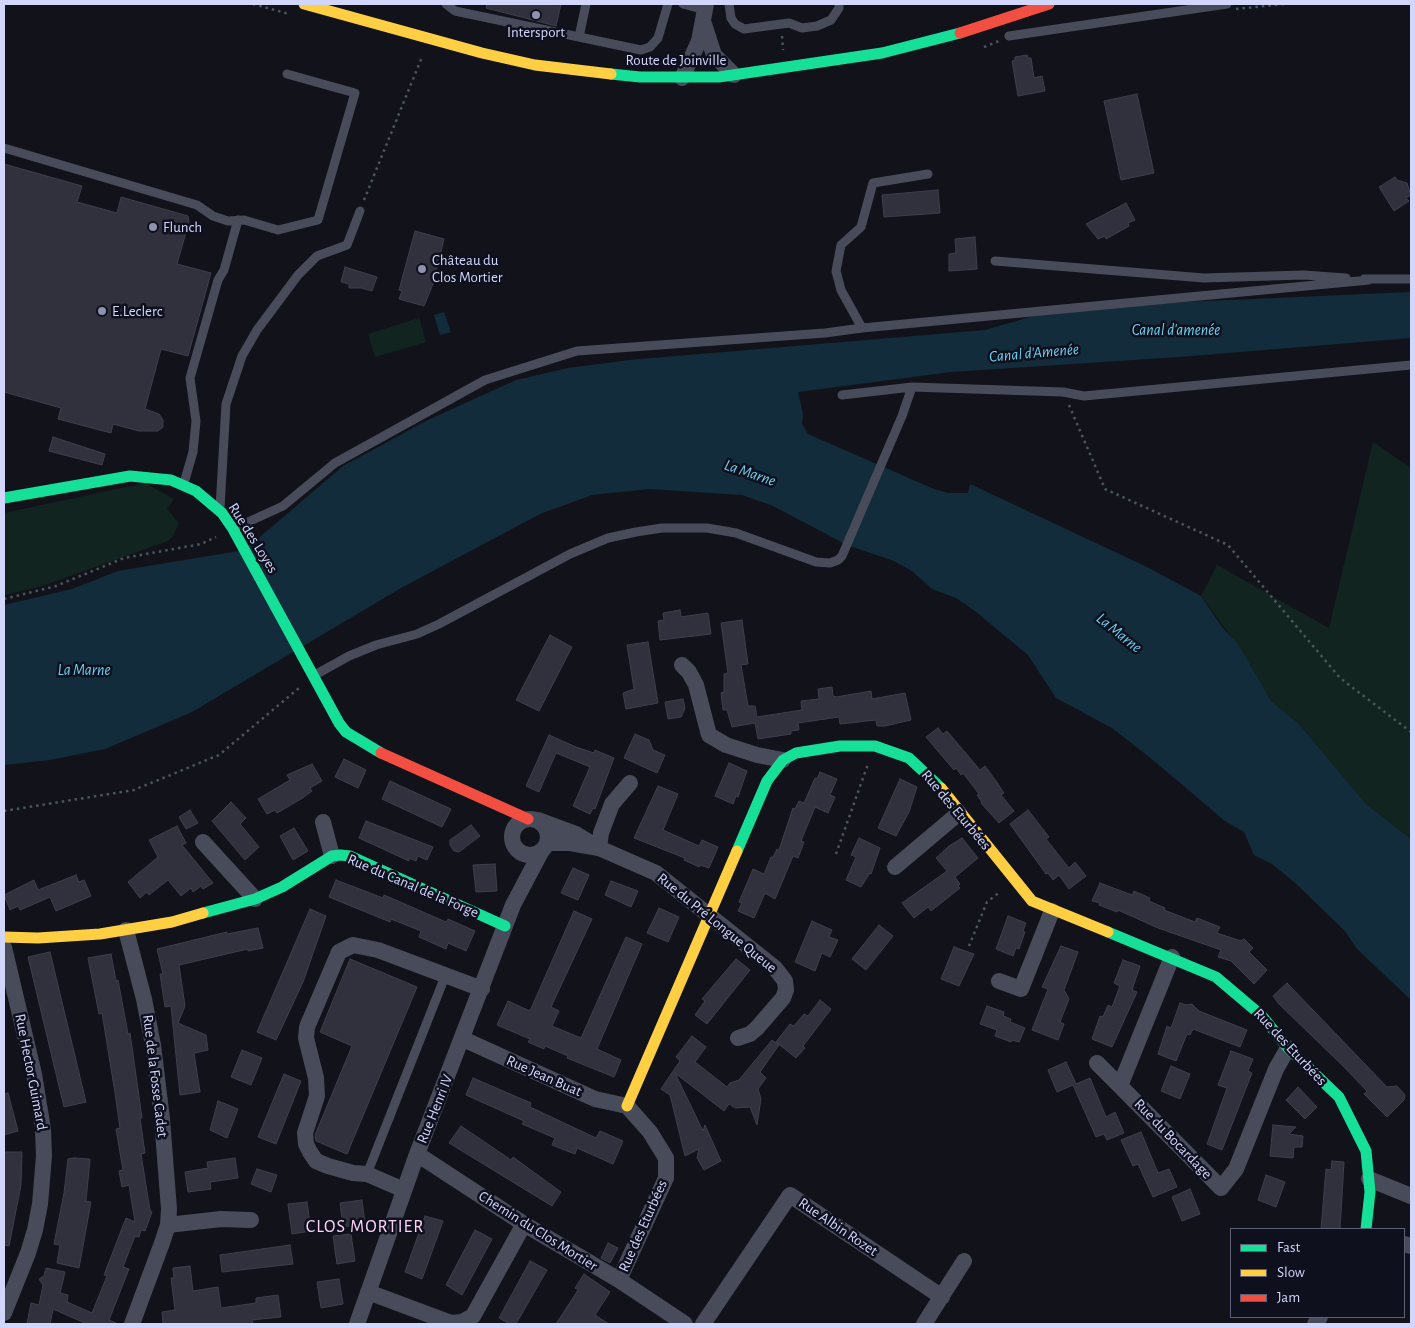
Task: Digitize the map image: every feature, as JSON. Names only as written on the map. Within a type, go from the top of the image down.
[{"type":"street","name":"Route de Joinville","points":[[304,4],[535,64],[640,77],[682,78],[734,75],[882,53],[942,39],[1049,4]]},
{"type":"street","points":[[705,13],[714,55],[734,75]]},
{"type":"street","points":[[682,78],[693,55],[705,13]]},
{"type":"street","name":"Rue des Loyes","points":[[4,498],[130,476],[160,478],[184,484],[220,510],[243,546],[299,649]]},
{"type":"street","name":"Rue du Pré Longue Queue","points":[[299,649],[339,723],[356,740],[532,820],[576,834],[599,848],[656,873],[775,968],[785,982],[786,990],[783,998],[757,1028],[750,1034],[738,1038]]},
{"type":"street","points":[[627,1106],[767,781],[783,760],[757,756],[726,744],[709,734],[696,685],[689,672],[682,665]]},
{"type":"street","name":"Rue des Eturbées","points":[[783,760],[796,753],[823,748],[859,745],[875,746],[908,758],[935,780],[959,813],[1032,901],[1052,912],[1216,977],[1230,987],[1262,1016],[1288,1048],[1339,1098],[1366,1150],[1370,1192],[1366,1228]]},
{"type":"street","points":[[599,848],[601,833],[612,804],[619,793],[630,783]]},
{"type":"street","name":"Rue du Pré Longue Queue","points":[[486,799],[513,834]]},
{"type":"street","points":[[896,867],[959,813]]},
{"type":"street","points":[[532,820],[547,830],[544,848],[529,856],[519,851],[514,844],[513,834],[516,825],[532,820]]},
{"type":"street","points":[[323,822],[332,856]]},
{"type":"street","points":[[204,842],[255,899]]},
{"type":"street","name":"Rue du Pré Longue Queue","points":[[544,848],[570,843],[599,848]]},
{"type":"street","name":"Rue Henri IV","points":[[357,1324],[417,1154],[463,1040],[517,896],[544,848]]},
{"type":"street","name":"Rue Henri IV","points":[[517,896],[520,868],[519,851]]},
{"type":"street","name":"Rue du Canal de la Forge","points":[[4,937],[70,937],[172,922],[255,899],[282,887],[332,856],[350,856],[506,926]]},
{"type":"street","points":[[999,980],[1022,989],[1052,912]]},
{"type":"street","name":"Rue de la Fosse Cadet","points":[[126,930],[144,999],[159,1084],[169,1209],[168,1225],[132,1324]]},
{"type":"street","points":[[404,1190],[367,1174],[353,1173],[316,1161],[306,1144],[305,1133],[317,1096],[316,1078],[306,1038],[307,1027],[339,952],[353,945],[378,950],[482,989]]},
{"type":"street","name":"Rue Hector Guimard","points":[[4,947],[34,1074],[43,1129],[44,1156],[40,1204],[35,1230],[8,1291],[4,1313]]},
{"type":"street","points":[[1120,1086],[1172,958]]},
{"type":"street","name":"Rue Jean Buat","points":[[463,1040],[595,1098],[627,1106]]},
{"type":"street","name":"Rue du Bocardage","points":[[1097,1063],[1221,1188],[1236,1169],[1276,1069],[1288,1048]]},
{"type":"street","name":"Rue des Eturbées","points":[[619,1280],[666,1178],[666,1158],[650,1132],[627,1106]]},
{"type":"street","name":"Chemin du Clos Mortier","points":[[417,1154],[524,1224],[619,1280],[685,1324]]},
{"type":"street","points":[[1369,1179],[1411,1196]]},
{"type":"street","name":"Rue Albin Rozet","points":[[703,1324],[790,1194],[942,1297]]},
{"type":"street","points":[[168,1225],[222,1219],[251,1220]]},
{"type":"street","points":[[368,1292],[450,1323],[462,1322],[472,1316],[524,1224]]},
{"type":"street","points":[[924,1324],[964,1261]]},
{"type":"lane","points":[[446,4],[456,11],[641,50],[650,47],[658,38],[668,4]]},
{"type":"lane","points":[[579,37],[586,4]]},
{"type":"lane","points":[[683,4],[705,13]]},
{"type":"lane","points":[[729,4],[731,18],[735,24],[744,29],[790,24],[802,28],[817,26],[831,20],[839,4]]},
{"type":"lane","points":[[1009,36],[1229,6]]},
{"type":"lane","points":[[4,148],[197,205],[213,216],[228,221],[238,220],[278,230],[318,220],[355,93],[287,74]]},
{"type":"lane","points":[[862,328],[841,290],[836,272],[841,245],[861,227],[873,183],[928,174]]},
{"type":"lane","points":[[220,510],[226,404],[242,356],[257,330],[298,275],[317,256],[347,245],[360,211]]},
{"type":"lane","points":[[184,484],[193,452],[196,422],[190,378],[218,280],[224,270],[238,220]]},
{"type":"lane","points":[[996,261],[1204,278],[1304,275],[1369,280]]},
{"type":"lane","points":[[233,529],[283,506],[335,463],[485,380],[577,351],[825,333],[1369,280],[1411,279]]},
{"type":"lane","points":[[842,395],[912,387],[1063,392],[1084,396],[1411,365]]},
{"type":"lane","points":[[313,676],[349,656],[376,645],[417,634],[439,624],[570,554],[608,538],[662,528],[708,528],[736,534],[816,562],[830,563],[842,556],[902,416],[912,387]]},
{"type":"lane","points":[[367,1174],[446,974]]},
{"type":"path","points":[[1229,6],[1284,4]]},
{"type":"path","points":[[781,25],[784,57]]},
{"type":"path","points":[[360,211],[430,38]]},
{"type":"path","points":[[1063,392],[1105,489],[1228,546],[1340,678],[1411,732]]},
{"type":"path","points":[[4,599],[56,586],[124,558],[201,544],[233,529]]},
{"type":"path","points":[[4,811],[134,790],[219,754],[313,676]]},
{"type":"path","points":[[836,854],[875,746]]},
{"type":"path","points":[[969,946],[988,902],[1015,881]]},
{"type":"green space","points":[[419,318],[426,342],[375,357],[368,334]]},
{"type":"green space","points":[[1373,442],[1411,468],[1411,839],[1366,804],[1299,724],[1271,701],[1240,648],[1201,596],[1217,565],[1329,628]]},
{"type":"green space","points":[[145,483],[174,499],[167,509],[179,523],[173,536],[168,541],[42,586],[4,595],[4,513]]},
{"type":"water","name":"La Marne","points":[[1411,292],[1411,338],[1179,357],[951,372],[798,392],[803,414],[802,424],[808,434],[934,489],[948,493],[968,493],[970,484],[1147,567],[1201,596],[1222,627],[1238,644],[1271,701],[1299,724],[1366,804],[1411,839],[1411,1000],[1357,949],[1345,931],[1293,881],[1272,864],[1254,855],[1244,832],[1225,821],[1112,728],[1056,698],[1028,655],[975,611],[956,598],[932,589],[912,571],[894,561],[847,545],[773,506],[742,495],[649,489],[592,495],[540,514],[401,588],[192,712],[105,749],[50,760],[4,765],[4,605],[72,589],[118,571],[239,551],[254,542],[343,466],[428,420],[516,380],[568,368],[629,360],[985,330],[1037,315],[1184,302]]},
{"type":"water","points":[[444,312],[451,332],[440,335],[434,315]]},
{"type":"building","name":"Intersport","points":[[487,4],[561,4],[556,26],[486,8]]},
{"type":"building","points":[[1027,55],[1028,58],[1031,58],[1034,78],[1042,76],[1045,91],[1018,96],[1012,61],[1015,60],[1015,57]]},
{"type":"building","points":[[1137,94],[1154,173],[1121,180],[1104,101]]},
{"type":"building","name":"E.Leclerc","points":[[4,164],[82,186],[77,202],[117,213],[121,197],[188,216],[189,222],[177,264],[211,273],[188,356],[161,349],[145,409],[159,414],[163,420],[163,427],[158,431],[139,431],[113,424],[111,433],[58,419],[61,408],[4,392]]},
{"type":"building","points":[[1395,177],[1397,180],[1407,183],[1411,195],[1406,198],[1409,201],[1394,211],[1379,187]]},
{"type":"building","points":[[938,190],[940,213],[884,217],[882,195]]},
{"type":"building","points":[[1126,203],[1135,220],[1128,223],[1129,226],[1106,239],[1105,236],[1098,239],[1086,224]]},
{"type":"building","name":"Château du Clos Mortier","points":[[415,231],[444,239],[433,284],[424,306],[399,299],[402,291],[399,290]]},
{"type":"building","points":[[975,237],[977,269],[949,271],[949,254],[956,253],[955,239]]},
{"type":"building","points":[[345,267],[377,277],[372,291],[361,288],[349,288],[349,284],[341,282]]},
{"type":"building","points":[[53,437],[105,454],[102,465],[49,451]]},
{"type":"building","points":[[680,610],[681,617],[708,613],[711,634],[660,640],[658,621],[664,620],[663,613]]},
{"type":"building","points":[[742,620],[748,664],[741,665],[748,706],[755,706],[757,717],[802,710],[801,701],[819,699],[818,689],[832,687],[833,696],[836,697],[871,691],[872,699],[905,693],[911,720],[877,726],[876,720],[840,724],[839,717],[798,723],[799,730],[791,731],[791,734],[758,739],[755,723],[732,727],[727,710],[723,710],[721,693],[724,692],[724,674],[728,673],[721,623]]},
{"type":"building","points":[[550,635],[572,647],[539,711],[516,700]]},
{"type":"building","points":[[648,642],[658,703],[626,709],[623,693],[634,689],[627,645]]},
{"type":"building","points":[[683,699],[685,708],[681,717],[668,719],[665,702]]},
{"type":"building","points":[[938,728],[943,734],[947,731],[980,770],[985,766],[1004,793],[1001,795],[1014,811],[999,823],[981,803],[977,795],[979,794],[963,773],[961,775],[956,768],[954,770],[926,737]]},
{"type":"building","points":[[635,734],[649,740],[653,750],[665,755],[657,773],[624,758]]},
{"type":"building","points":[[549,735],[576,747],[594,753],[595,750],[614,758],[595,809],[593,808],[590,814],[573,806],[590,767],[556,753],[539,792],[526,786]]},
{"type":"building","points":[[344,759],[366,770],[358,788],[335,777]]},
{"type":"building","points":[[729,763],[747,771],[738,797],[736,796],[733,804],[715,796]]},
{"type":"building","points":[[312,764],[322,781],[310,788],[312,791],[301,799],[277,813],[275,810],[267,814],[258,799],[290,780],[287,775]]},
{"type":"building","points":[[820,772],[837,779],[830,795],[835,797],[828,813],[815,807],[801,841],[804,842],[798,858],[793,856],[775,899],[765,893],[754,918],[738,911],[742,903],[739,902],[753,869],[764,874],[771,857],[773,857],[777,849],[779,850],[793,808],[795,809],[799,801],[804,803],[815,778],[817,779]]},
{"type":"building","points":[[900,779],[917,787],[909,812],[896,836],[878,828]]},
{"type":"building","points":[[390,781],[451,809],[442,827],[382,799]]},
{"type":"building","points":[[658,786],[678,794],[663,830],[699,846],[702,840],[718,847],[709,868],[700,865],[699,867],[684,860],[685,858],[634,838]]},
{"type":"building","points":[[231,802],[246,818],[240,824],[259,847],[245,860],[212,821]]},
{"type":"building","points":[[190,810],[198,823],[186,829],[179,817]]},
{"type":"building","points":[[1028,810],[1049,837],[1046,839],[1069,868],[1075,862],[1086,876],[1069,889],[1059,875],[1053,880],[1048,873],[1046,874],[1010,824]]},
{"type":"building","points":[[366,821],[433,847],[427,860],[418,856],[416,861],[409,858],[409,861],[359,838]]},
{"type":"building","points":[[471,825],[480,836],[459,852],[454,851],[450,845],[450,840]]},
{"type":"building","points":[[177,826],[186,843],[182,845],[213,883],[203,889],[201,886],[193,892],[191,888],[181,896],[168,880],[149,895],[147,892],[140,898],[128,882],[158,857],[149,840]]},
{"type":"building","points":[[294,828],[308,851],[293,860],[280,836]]},
{"type":"building","points":[[859,838],[880,848],[871,874],[861,887],[846,880],[856,857],[851,855]]},
{"type":"building","points":[[962,838],[978,858],[955,877],[960,884],[958,886],[960,888],[931,911],[928,907],[914,918],[902,903],[947,871],[936,858],[949,846]]},
{"type":"building","points":[[495,864],[497,891],[476,892],[473,865]]},
{"type":"building","points":[[573,868],[589,875],[578,900],[561,893]]},
{"type":"building","points":[[76,875],[79,882],[84,880],[91,896],[56,911],[50,897],[20,910],[18,906],[10,910],[4,895],[34,880],[38,890]]},
{"type":"building","points":[[336,880],[383,898],[384,895],[446,922],[448,919],[475,931],[466,951],[448,943],[446,949],[419,937],[421,931],[391,919],[390,922],[329,897]]},
{"type":"building","points":[[611,881],[638,891],[631,907],[605,895]]},
{"type":"building","points":[[1100,883],[1132,895],[1134,891],[1150,898],[1149,901],[1165,908],[1164,910],[1195,922],[1197,918],[1220,927],[1217,933],[1241,941],[1244,939],[1253,948],[1249,952],[1267,970],[1254,984],[1231,961],[1218,957],[1221,950],[1158,928],[1118,910],[1117,912],[1099,905],[1100,903],[1092,901]]},
{"type":"building","points":[[659,908],[679,917],[668,942],[647,933]]},
{"type":"building","points":[[310,909],[326,916],[303,982],[276,1040],[257,1032]]},
{"type":"building","points":[[574,911],[592,919],[551,1007],[559,1011],[552,1026],[581,1038],[626,937],[642,944],[597,1049],[621,1060],[614,1077],[567,1058],[568,1056],[545,1046],[544,1049],[528,1042],[530,1039],[497,1025],[508,1001],[530,1011]]},
{"type":"building","points":[[1008,916],[1026,923],[1019,949],[1016,948],[1013,956],[996,949]]},
{"type":"building","points":[[812,921],[832,930],[829,937],[838,940],[830,957],[822,953],[815,971],[795,962]]},
{"type":"building","points":[[879,925],[893,936],[866,970],[852,959]]},
{"type":"building","points":[[258,928],[263,948],[248,951],[248,949],[179,965],[185,1006],[178,1023],[206,1035],[208,1050],[194,1053],[200,1092],[180,1095],[171,1006],[165,1007],[160,974],[163,974],[157,949],[227,932],[227,934]]},
{"type":"building","points":[[1061,946],[1078,952],[1064,990],[1069,999],[1060,1022],[1064,1024],[1058,1040],[1032,1030],[1048,989],[1042,987]]},
{"type":"building","points":[[954,947],[974,954],[959,986],[941,979]]},
{"type":"building","points":[[50,952],[86,1102],[64,1107],[28,957]]},
{"type":"building","points":[[111,954],[128,1034],[130,1033],[142,1118],[140,1118],[145,1153],[141,1154],[150,1210],[152,1212],[145,1231],[141,1230],[139,1237],[135,1236],[123,1267],[129,1269],[109,1320],[118,1324],[87,1324],[53,1309],[50,1324],[27,1324],[31,1303],[39,1305],[43,1285],[39,1279],[44,1276],[46,1268],[65,1272],[60,1293],[68,1295],[67,1302],[92,1313],[107,1276],[104,1275],[126,1218],[135,1222],[129,1185],[122,1187],[119,1171],[123,1170],[116,1129],[120,1128],[115,1093],[102,1013],[99,1014],[88,958]]},
{"type":"building","points":[[350,959],[417,987],[347,1154],[316,1141],[315,1135],[352,1046],[320,1032]]},
{"type":"building","points":[[736,959],[750,970],[707,1024],[695,1015],[705,1001],[702,999]]},
{"type":"building","points":[[1123,960],[1140,966],[1132,990],[1137,992],[1112,1047],[1092,1039],[1100,1016],[1103,1017],[1108,1005],[1112,1007],[1120,986],[1114,983]]},
{"type":"building","points":[[1287,983],[1387,1087],[1397,1086],[1405,1095],[1404,1100],[1387,1117],[1364,1094],[1367,1091],[1278,1003],[1273,996]]},
{"type":"building","points":[[820,1000],[831,1009],[803,1046],[805,1048],[796,1058],[776,1042],[790,1024],[794,1026],[804,1014],[808,1016]]},
{"type":"building","points":[[1180,1003],[1192,1004],[1199,1011],[1247,1030],[1240,1047],[1193,1029],[1190,1035],[1187,1034],[1176,1061],[1158,1054],[1167,1026],[1171,1028]]},
{"type":"building","points":[[987,1006],[1004,1012],[1003,1016],[1011,1019],[1010,1022],[1025,1028],[1019,1042],[1012,1040],[1011,1042],[995,1036],[997,1030],[980,1024]]},
{"type":"building","points":[[692,1036],[706,1047],[695,1062],[727,1087],[730,1083],[739,1080],[772,1040],[779,1045],[760,1072],[766,1078],[758,1089],[761,1099],[757,1125],[750,1107],[735,1108],[729,1104],[724,1111],[675,1073],[703,1131],[705,1125],[721,1161],[704,1170],[697,1158],[699,1149],[685,1156],[670,1095],[661,1089],[680,1061],[676,1057]]},
{"type":"building","points":[[242,1050],[262,1058],[251,1085],[231,1077]]},
{"type":"building","points":[[1231,1051],[1253,1059],[1248,1071],[1252,1073],[1222,1150],[1207,1144],[1227,1088],[1218,1085]]},
{"type":"building","points":[[1066,1062],[1076,1084],[1090,1078],[1106,1117],[1115,1112],[1124,1133],[1107,1140],[1104,1134],[1096,1137],[1073,1085],[1057,1092],[1048,1070]]},
{"type":"building","points":[[1171,1066],[1190,1074],[1180,1099],[1161,1091]]},
{"type":"building","points":[[284,1074],[301,1081],[276,1144],[258,1137]]},
{"type":"building","points":[[473,1078],[531,1103],[530,1107],[596,1138],[600,1131],[623,1141],[613,1164],[577,1148],[575,1154],[552,1145],[555,1138],[522,1124],[524,1121],[466,1095]]},
{"type":"building","points":[[1298,1087],[1317,1107],[1305,1119],[1286,1100]]},
{"type":"building","points":[[8,1093],[18,1131],[4,1135],[4,1094]]},
{"type":"building","points":[[218,1101],[238,1109],[227,1138],[210,1130]]},
{"type":"building","points":[[1273,1125],[1296,1127],[1289,1134],[1303,1136],[1302,1147],[1294,1147],[1293,1158],[1270,1156]]},
{"type":"building","points":[[461,1126],[511,1160],[513,1157],[561,1192],[552,1206],[449,1143]]},
{"type":"building","points":[[1141,1132],[1158,1173],[1169,1169],[1177,1187],[1153,1197],[1138,1164],[1133,1166],[1121,1140]]},
{"type":"building","points":[[4,1152],[22,1152],[21,1185],[9,1246],[4,1245]]},
{"type":"building","points":[[235,1158],[238,1178],[210,1182],[211,1189],[188,1192],[185,1172],[208,1168],[207,1162]]},
{"type":"building","points":[[68,1159],[90,1159],[86,1201],[91,1202],[79,1268],[57,1263],[60,1245],[54,1244],[64,1193]]},
{"type":"building","points":[[1332,1161],[1344,1162],[1340,1228],[1321,1228],[1326,1169],[1331,1170]]},
{"type":"building","points":[[257,1169],[277,1175],[271,1192],[251,1184]]},
{"type":"building","points":[[1266,1175],[1285,1182],[1276,1207],[1258,1200]]},
{"type":"building","points":[[1190,1189],[1200,1214],[1182,1221],[1172,1197]]},
{"type":"building","points":[[362,1200],[365,1224],[343,1227],[340,1203]]},
{"type":"building","points":[[307,1202],[311,1231],[292,1234],[288,1204]]},
{"type":"building","points":[[425,1216],[443,1221],[422,1279],[405,1272]]},
{"type":"building","points":[[475,1230],[492,1239],[462,1295],[446,1285]]},
{"type":"building","points":[[351,1234],[355,1261],[337,1264],[333,1236]]},
{"type":"building","points":[[608,1243],[618,1248],[610,1263],[601,1258]]},
{"type":"building","points":[[290,1245],[293,1264],[222,1272],[220,1255]]},
{"type":"building","points":[[530,1261],[547,1270],[516,1324],[510,1324],[499,1318]]},
{"type":"building","points":[[190,1266],[193,1291],[218,1287],[221,1308],[256,1303],[256,1298],[278,1295],[281,1317],[252,1320],[253,1324],[163,1324],[162,1312],[175,1310],[171,1278],[174,1278],[173,1268]]},
{"type":"building","points":[[584,1274],[610,1292],[595,1315],[609,1324],[556,1324],[578,1290],[575,1288]]},
{"type":"building","points":[[339,1279],[343,1304],[321,1308],[317,1282]]},
{"type":"traffic: fast","points":[[611,74],[640,77],[719,77],[882,53],[960,33]]},
{"type":"traffic: fast","points":[[4,498],[130,476],[171,480],[196,491],[222,513],[233,529],[339,723],[346,732],[381,753]]},
{"type":"traffic: fast","points":[[737,851],[767,781],[783,760],[796,753],[840,746],[875,746],[909,758],[941,788]]},
{"type":"traffic: fast","points":[[203,913],[255,899],[282,887],[332,856],[340,855],[350,856],[505,926]]},
{"type":"traffic: fast","points":[[1108,932],[1216,977],[1262,1016],[1288,1048],[1339,1097],[1366,1151],[1370,1192],[1366,1228]]},
{"type":"traffic: slow","points":[[304,4],[482,53],[535,65],[611,74]]},
{"type":"traffic: slow","points":[[941,788],[1032,901],[1108,932]]},
{"type":"traffic: slow","points":[[627,1106],[737,851]]},
{"type":"traffic: slow","points":[[4,937],[38,938],[100,934],[172,922],[203,913]]},
{"type":"traffic: jam","points":[[960,33],[1049,4]]},
{"type":"traffic: jam","points":[[381,753],[528,819]]},
{"type":"place","name":"Intersport","points":[[536,15]]},
{"type":"place","name":"Flunch","points":[[153,227]]},
{"type":"place","name":"Château du Clos Mortier","points":[[422,269]]},
{"type":"place","name":"E.Leclerc","points":[[102,311]]},
{"type":"district","name":"CLOS MORTIER","points":[[365,1227]]},
{"type":"water label","name":"Canal d'amenée","points":[[1176,330]]},
{"type":"water label","name":"Canal d'Amenée","points":[[1034,353]]}]
